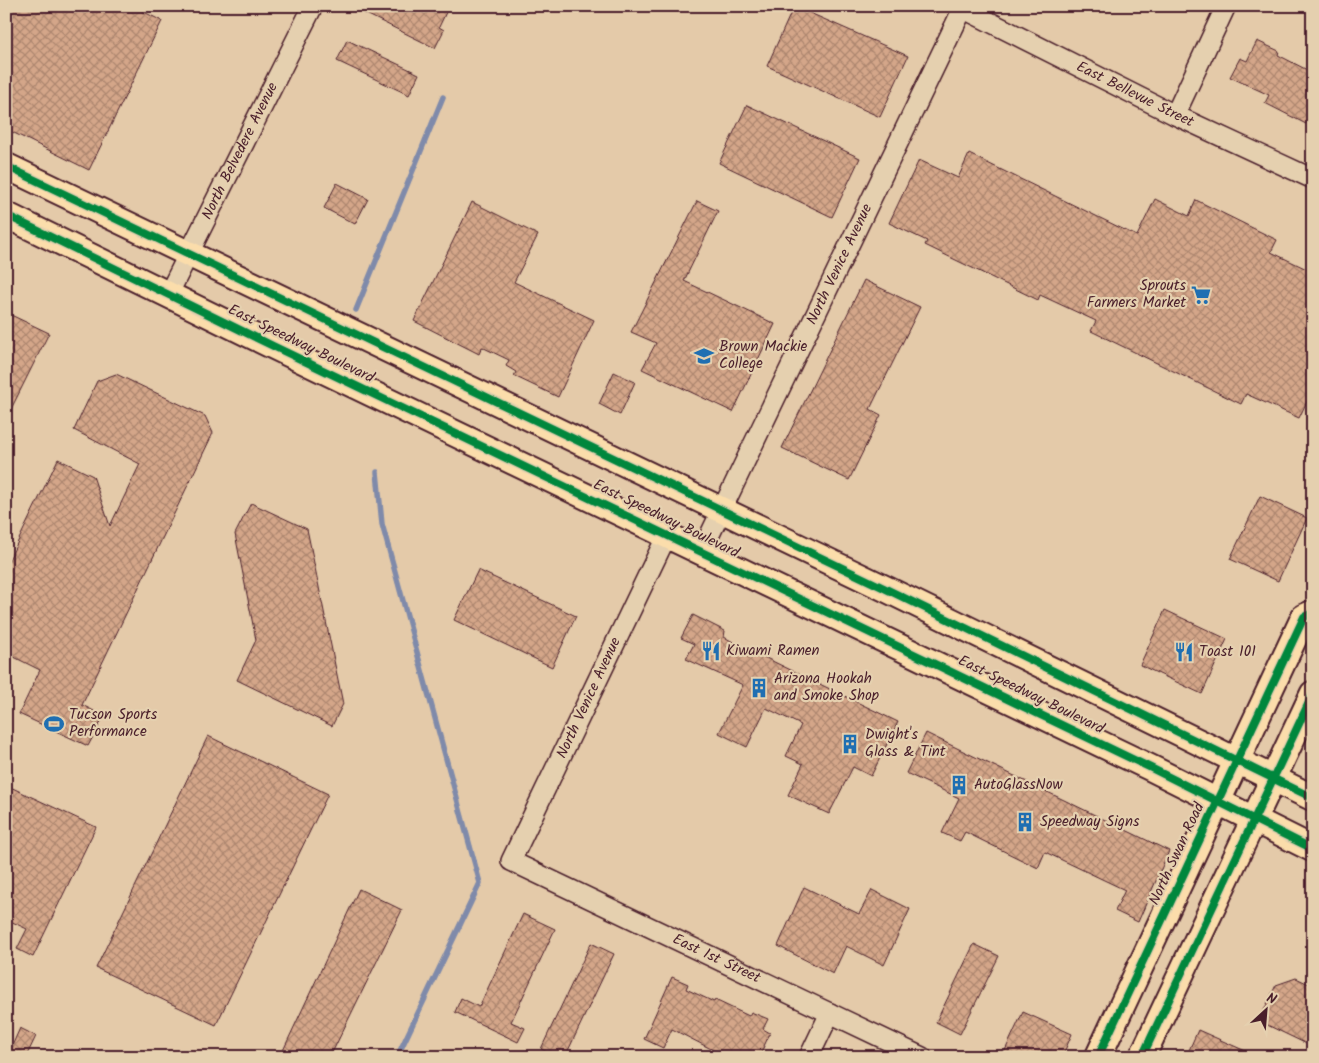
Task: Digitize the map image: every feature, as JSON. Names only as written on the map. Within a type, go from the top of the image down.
[{"type":"main road","name":"East Speedway Boulevard","points":[[6,166],[722,510],[1313,798]]},
{"type":"main road","name":"East Speedway Boulevard","points":[[6,215],[1313,849]]},
{"type":"main road","name":"North Swan Road","points":[[1098,1057],[1304,617],[1313,613]]},
{"type":"main road","points":[[1142,1057],[1313,694]]},
{"type":"street","name":"North Belvedere Avenue","points":[[168,295],[312,6]]},
{"type":"street","points":[[1175,115],[1226,6]]},
{"type":"street","name":"East Bellevue Street","points":[[962,7],[1175,115],[1313,179]]},
{"type":"street","name":"North Venice Avenue","points":[[702,551],[962,7]]},
{"type":"street","name":"North Venice Avenue","points":[[512,862],[667,535]]},
{"type":"street","name":"East 1st Street","points":[[512,862],[922,1057]]},
{"type":"street","points":[[809,1057],[830,1013]]},
{"type":"building","points":[[6,6],[132,6],[162,21],[89,170],[6,129]]},
{"type":"building","points":[[350,6],[449,6],[439,27],[444,30],[435,48]]},
{"type":"building","points":[[794,6],[908,56],[880,117],[767,66]]},
{"type":"building","points":[[347,40],[419,74],[409,95],[337,61]]},
{"type":"building","points":[[1257,41],[1279,51],[1278,55],[1313,73],[1313,111],[1306,124],[1265,103],[1269,95],[1230,77],[1240,58],[1247,61]]},
{"type":"building","points":[[747,105],[860,158],[832,217],[719,163]]},
{"type":"building","points":[[969,154],[1137,236],[1155,199],[1189,216],[1196,200],[1277,240],[1271,252],[1313,272],[1313,389],[1299,418],[1246,394],[1241,404],[1091,331],[1096,321],[1040,295],[1038,300],[925,245],[927,241],[889,223],[919,160],[958,178]]},
{"type":"building","points":[[337,183],[368,199],[355,224],[324,208]]},
{"type":"building","name":"Brown Mackie College","points":[[697,201],[718,211],[684,281],[775,324],[733,412],[642,369],[656,343],[631,332]]},
{"type":"building","points":[[472,202],[538,235],[514,282],[594,320],[558,397],[514,376],[516,372],[506,366],[509,360],[482,347],[479,354],[414,321]]},
{"type":"building","points":[[864,280],[920,307],[870,409],[881,415],[849,480],[782,448]]},
{"type":"building","points":[[11,315],[49,333],[6,419],[6,324]]},
{"type":"building","points":[[614,372],[635,382],[620,415],[599,404]]},
{"type":"building","points":[[116,374],[205,416],[213,433],[82,705],[104,716],[88,746],[19,714],[40,670],[6,653],[6,566],[58,459],[93,476],[110,526],[140,464],[74,430],[97,381]]},
{"type":"building","points":[[1260,496],[1307,518],[1278,581],[1230,559]]},
{"type":"building","points":[[251,503],[307,529],[343,704],[332,726],[237,680],[256,640],[235,534]]},
{"type":"building","points":[[478,570],[576,616],[552,667],[454,620]]},
{"type":"building","name":"Toast 101","points":[[1165,610],[1227,639],[1202,694],[1140,665]]},
{"type":"building","points":[[693,615],[725,631],[724,637],[735,643],[898,722],[871,776],[853,767],[829,814],[788,795],[803,764],[786,756],[801,725],[766,708],[747,747],[719,733],[743,685],[686,659],[694,644],[681,638]]},
{"type":"building","points":[[926,733],[1169,851],[1138,922],[1115,911],[1125,890],[1045,852],[1038,868],[965,832],[960,841],[942,833],[959,798],[906,773]]},
{"type":"building","points":[[208,736],[328,794],[216,1025],[96,968]]},
{"type":"building","points":[[6,785],[96,827],[33,957],[17,949],[27,929],[6,919]]},
{"type":"building","points":[[804,887],[859,914],[872,890],[910,909],[884,965],[846,946],[833,974],[778,946]]},
{"type":"building","points":[[359,889],[402,910],[330,1057],[280,1057]]},
{"type":"building","points":[[523,914],[555,929],[511,1022],[525,1028],[518,1042],[455,1012],[461,998],[479,1007]]},
{"type":"building","points":[[591,943],[614,954],[565,1057],[558,1057],[541,1049]]},
{"type":"building","points":[[974,944],[999,956],[960,1034],[936,1022]]},
{"type":"building","points":[[672,977],[688,984],[686,989],[714,1002],[715,1000],[749,1016],[751,1012],[768,1019],[763,1029],[770,1033],[759,1057],[716,1057],[717,1052],[672,1029],[663,1048],[644,1039]]},
{"type":"building","points":[[1296,978],[1313,986],[1313,1047],[1259,1021],[1276,985]]},
{"type":"building","points":[[1023,1012],[1072,1034],[1062,1057],[1002,1057]]},
{"type":"building","points":[[20,1028],[36,1036],[26,1057],[7,1057]]},
{"type":"building","points":[[1198,1030],[1259,1057],[1186,1057]]},
{"type":"waterway","points":[[356,310],[443,97]]},
{"type":"waterway","points":[[377,472],[382,524],[480,883],[397,1057]]},
{"type":"cycle path","points":[[6,166],[884,588],[1313,798]]},
{"type":"cycle path","points":[[6,215],[273,346],[1151,768],[1313,849]]},
{"type":"cycle path","points":[[1098,1057],[1304,617],[1313,613]]},
{"type":"cycle path","points":[[1142,1057],[1313,694]]},
{"type":"place","name":"Sprouts Farmers Market","points":[[1201,295]]},
{"type":"place","name":"Brown Mackie College","points":[[704,356]]},
{"type":"place","name":"Kiwami Ramen","points":[[711,651]]},
{"type":"place","name":"Toast 101","points":[[1184,652]]},
{"type":"place","name":"Arizona Hookah and Smoke Shop","points":[[759,688]]},
{"type":"place","name":"Tucson Sports Performance","points":[[54,724]]},
{"type":"place","name":"Dwight's Glass & Tint","points":[[850,744]]},
{"type":"place","name":"AutoGlassNow","points":[[959,785]]},
{"type":"place","name":"Speedway Signs","points":[[1025,822]]}]
